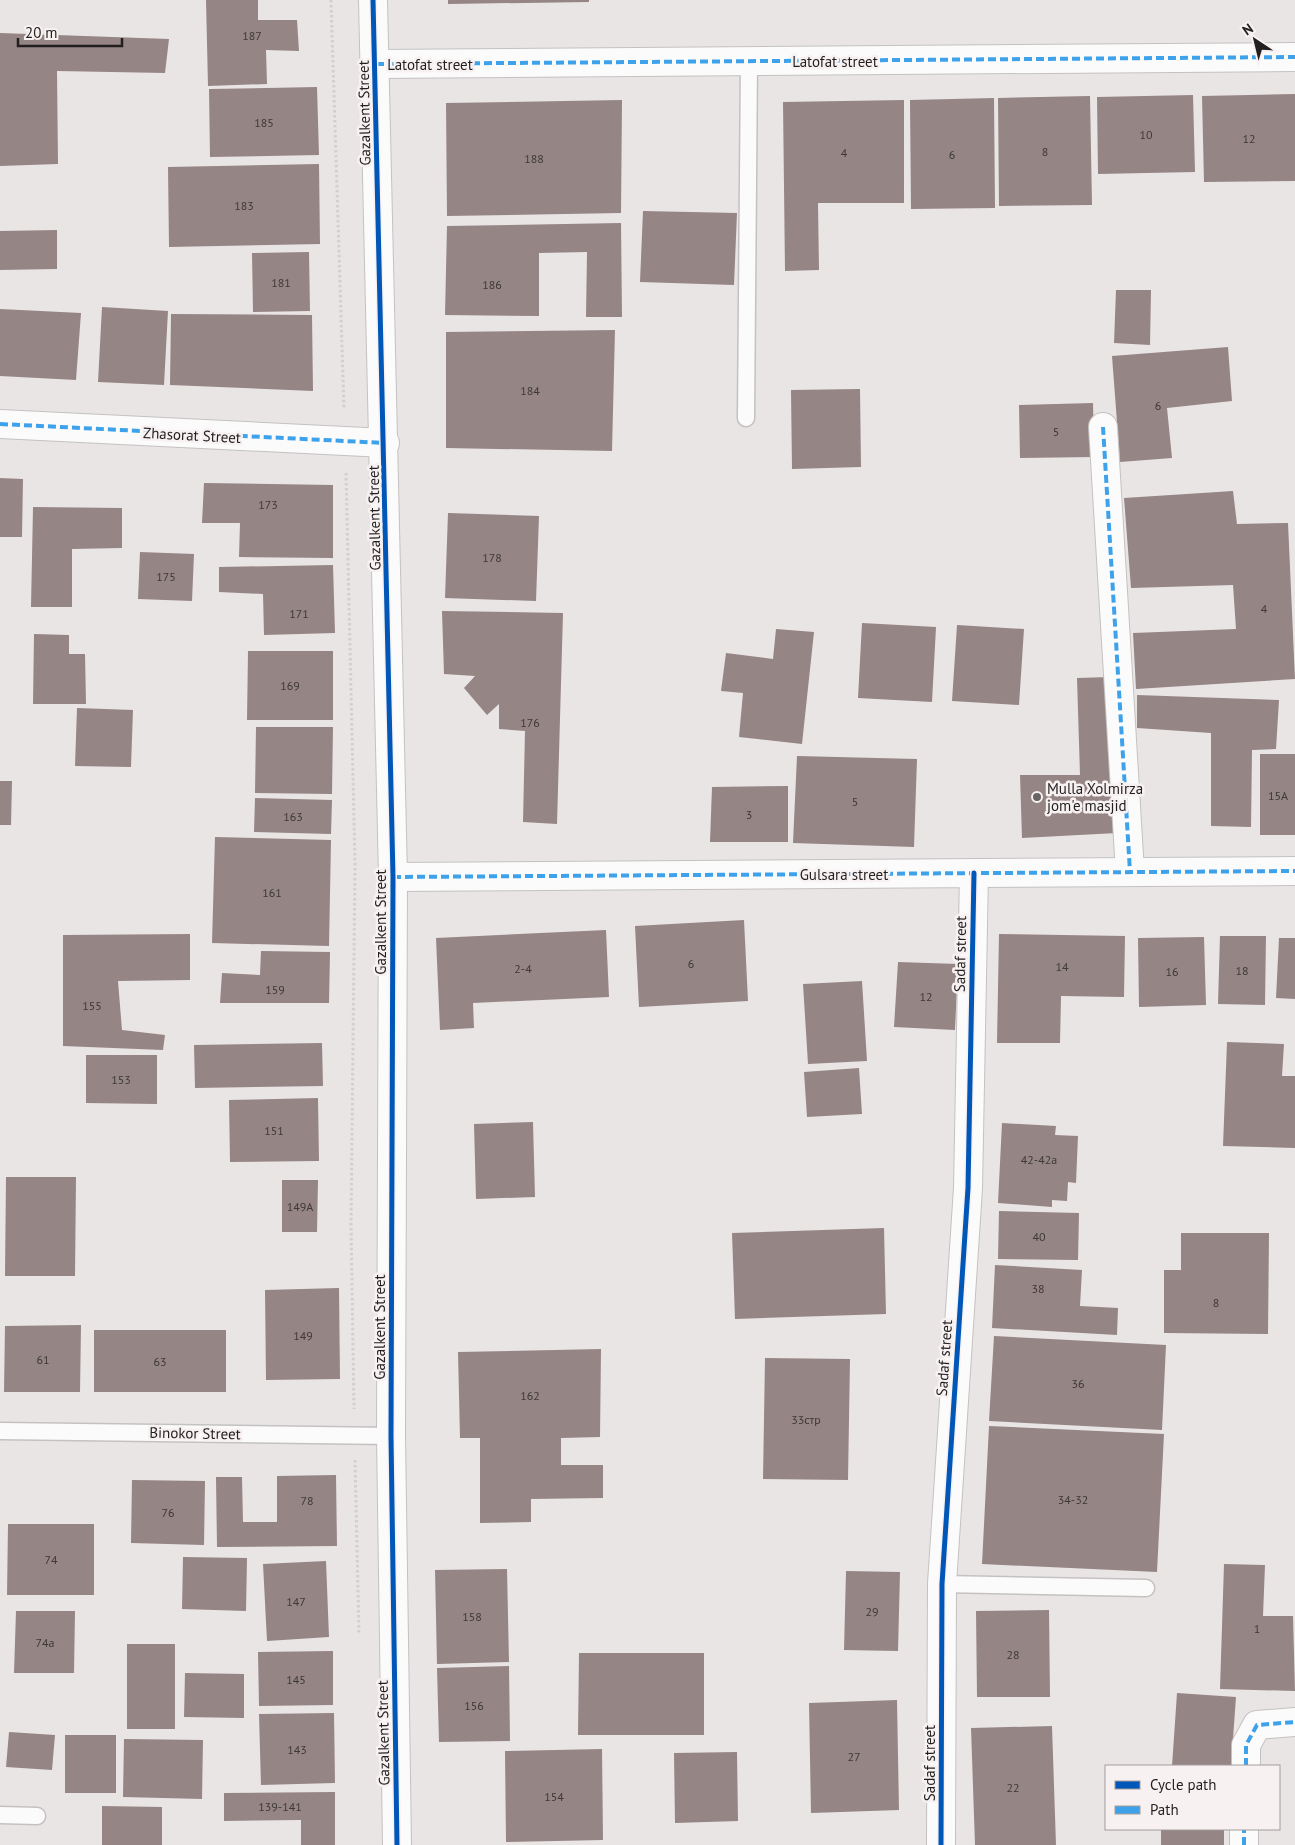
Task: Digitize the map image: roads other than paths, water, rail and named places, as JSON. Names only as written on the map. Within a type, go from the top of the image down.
[{"type":"street","name":"Gazalkent Street","points":[[373,0],[385,443],[393,877],[391,1436],[397,1845]]},
{"type":"street","name":"Latofat street","points":[[376,64],[1295,57]]},
{"type":"street","name":"Zhasorat Street","points":[[0,424],[345,443],[385,443]]},
{"type":"street","points":[[1104,426],[1130,872]]},
{"type":"street","name":"Gulsara street","points":[[393,877],[1295,871]]},
{"type":"street","name":"Sadaf street","points":[[941,1845],[942,1584],[968,1188],[974,873]]},
{"type":"street","points":[[1246,1765],[1246,1745],[1257,1725],[1295,1722]]},
{"type":"street","points":[[1244,1830],[1244,1845]]},
{"type":"lane","points":[[746,418],[750,61]]},
{"type":"lane","name":"Binokor Street","points":[[0,1431],[391,1436]]},
{"type":"lane","points":[[942,1584],[1146,1588]]},
{"type":"lane","points":[[0,1815],[37,1816]]},
{"type":"place","name":"Mulla Xolmirza jom'e masjid","points":[[1037,797]]}]
